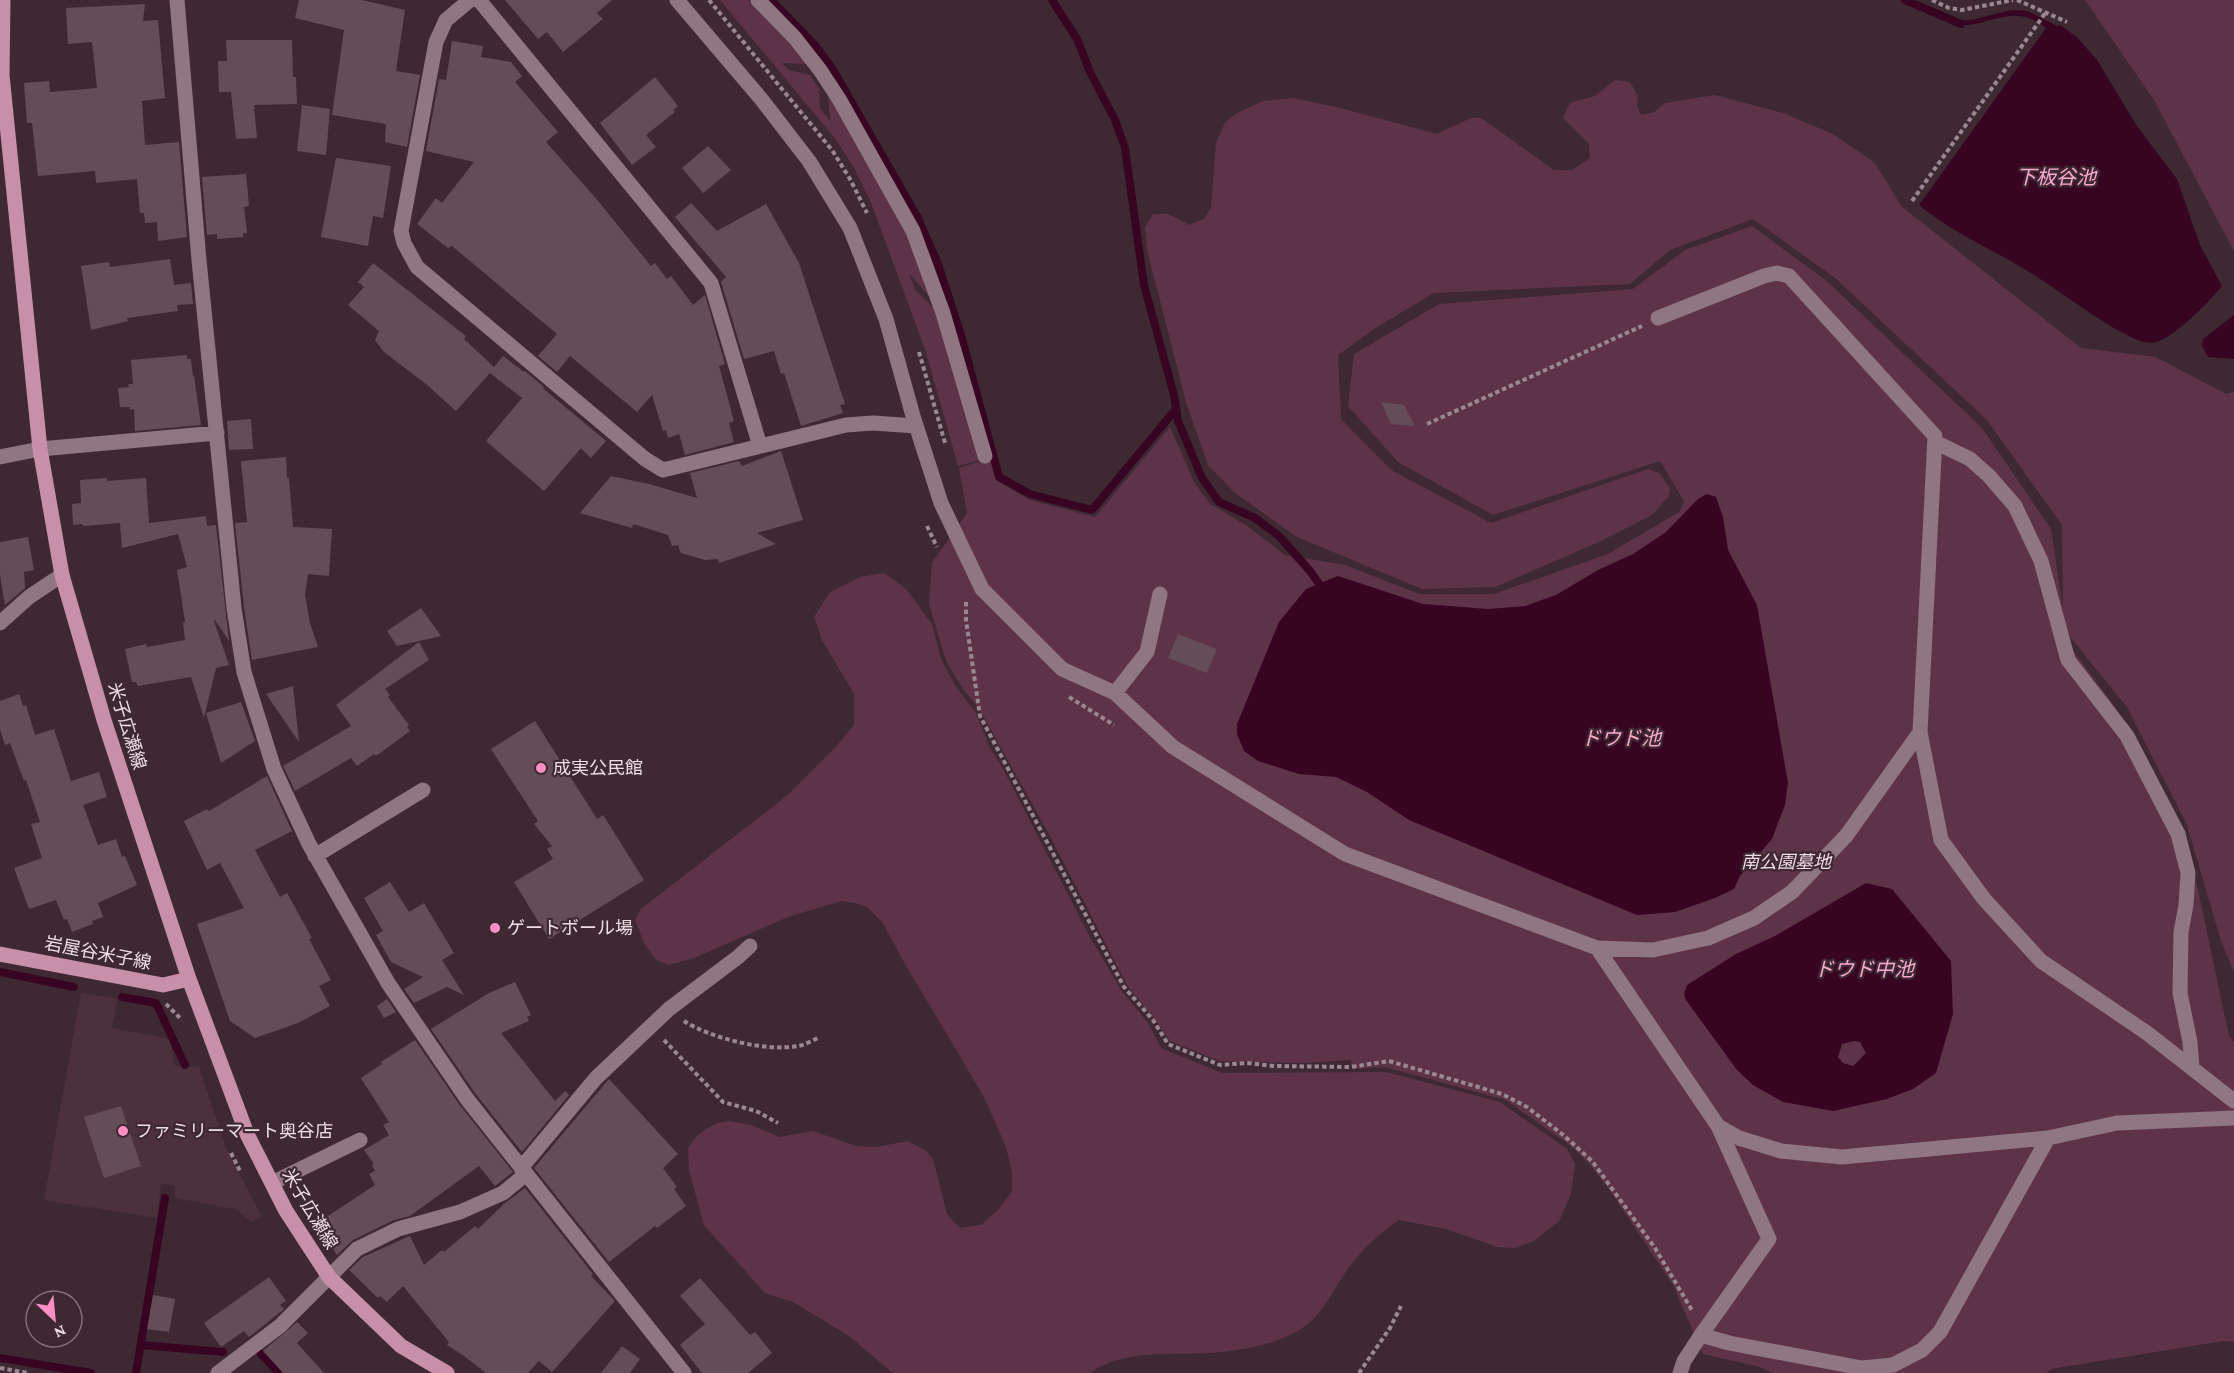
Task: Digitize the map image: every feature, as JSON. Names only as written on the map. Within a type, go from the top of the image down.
[{"type":"main road","name":"米子広瀬線","points":[[3,0],[2,75],[40,449],[62,575],[104,720],[189,979],[247,1134],[286,1211],[329,1277],[401,1346],[447,1373]]},
{"type":"main road","name":"岩屋谷米子線","points":[[0,954],[162,985],[189,979]]},
{"type":"street","points":[[177,0],[199,260],[234,608],[244,672],[274,769],[315,856],[388,983],[467,1099],[684,1373]]},
{"type":"street","points":[[470,0],[446,20],[436,42],[401,231],[404,243],[417,267],[645,459],[663,470],[846,425],[873,423],[916,426]]},
{"type":"street","points":[[479,0],[711,283],[760,446]]},
{"type":"street","points":[[677,0],[762,100],[809,161],[850,228],[886,319],[941,504],[982,589],[1062,669],[1115,693],[1173,747],[1345,854],[1597,948],[1653,950],[1708,938],[1754,918],[1792,892],[1846,836],[1920,732]]},
{"type":"street","points":[[758,0],[795,38],[820,70],[913,231],[944,313],[985,456]]},
{"type":"street","points":[[1658,318],[1764,276],[1777,273],[1789,276],[1935,436],[1920,732],[1941,840],[1984,899],[2041,961],[2147,1033],[2234,1101]]},
{"type":"street","points":[[0,457],[40,449],[217,433]]},
{"type":"street","points":[[1935,442],[1970,459],[1989,476],[2014,506],[2041,561],[2068,660],[2127,736],[2178,834],[2187,873],[2186,905],[2181,932],[2180,993],[2190,1042],[2192,1068]]},
{"type":"street","points":[[0,623],[29,597],[62,575]]},
{"type":"street","points":[[1115,693],[1147,652],[1160,594]]},
{"type":"street","points":[[315,856],[423,790]]},
{"type":"street","points":[[218,1373],[280,1326],[357,1249],[398,1229],[460,1212],[503,1193],[524,1171],[596,1078],[669,1009],[750,946]]},
{"type":"street","points":[[1597,948],[1718,1126],[1769,1239],[1702,1333],[1684,1361],[1680,1373]]},
{"type":"street","points":[[1718,1126],[1739,1138],[1780,1151],[1842,1157],[2048,1138],[2117,1123],[2234,1118]]},
{"type":"street","points":[[1702,1333],[1729,1343],[1862,1368],[1893,1365],[1922,1350],[1940,1332],[2048,1138]]},
{"type":"street","points":[[272,1183],[360,1140]]},
{"type":"path","points":[[1932,0],[1949,8],[1962,10],[2015,0],[2067,22]]},
{"type":"path","points":[[1912,201],[2046,12]]},
{"type":"path","points":[[1427,424],[1658,318]]},
{"type":"path","points":[[967,595],[966,620],[980,716],[1124,987],[1153,1020],[1168,1044],[1220,1065],[1247,1063],[1274,1066],[1351,1066],[1389,1061],[1502,1094],[1527,1107],[1593,1161],[1655,1248],[1702,1333]]},
{"type":"path","points":[[669,1009],[698,1030],[756,1047],[801,1046],[820,1036]]},
{"type":"path","points":[[651,1026],[723,1102],[756,1111],[778,1123]]},
{"type":"path","points":[[1359,1373],[1390,1328],[1401,1306]]},
{"type":"path","points":[[0,1368],[28,1373]]},
{"type":"shaded area","points":[[81,993],[118,999],[112,1028],[170,1039],[175,1066],[199,1067],[226,1148],[262,1217],[252,1222],[235,1209],[175,1198],[175,1185],[161,1184],[157,1218],[44,1200]]},
{"type":"green space","points":[[720,0],[749,0],[800,51],[810,64],[782,63],[789,70],[810,75],[819,89],[820,108],[830,121],[828,94],[908,237],[933,301],[909,273],[915,290],[936,310],[980,460],[958,466],[925,349],[870,200],[854,168],[837,141]]},
{"type":"green space","points":[[2085,0],[2234,0],[2234,251],[2154,100]]},
{"type":"green space","name":"南公園墓地","points":[[1615,80],[1630,82],[1638,96],[1637,105],[1641,115],[1654,112],[1665,103],[1715,95],[1783,113],[1833,134],[1875,163],[1901,206],[2081,348],[2156,357],[2226,394],[2234,392],[2234,972],[2221,941],[2187,825],[2127,707],[2067,633],[2068,643],[2131,729],[2182,828],[2198,890],[2229,1036],[2234,1042],[2234,1342],[2223,1341],[2051,1369],[2046,1373],[1773,1373],[1760,1367],[1703,1354],[1673,1285],[1592,1167],[1571,1146],[1506,1100],[1385,1067],[1352,1069],[1351,1060],[1302,1063],[1219,1061],[1170,1041],[1128,987],[1050,836],[980,710],[963,689],[946,661],[929,604],[932,563],[967,513],[959,468],[990,458],[996,480],[1030,500],[1095,517],[1170,427],[1194,482],[1210,504],[1246,525],[1285,555],[1345,565],[1419,594],[1494,594],[1608,554],[1679,512],[1684,501],[1660,461],[1493,515],[1398,462],[1348,406],[1354,354],[1439,304],[1633,289],[1685,250],[1752,226],[1828,282],[1982,428],[2051,529],[2063,609],[2062,525],[1987,420],[1835,278],[1753,219],[1670,250],[1630,284],[1434,293],[1377,327],[1338,355],[1341,419],[1391,470],[1491,523],[1648,469],[1659,473],[1670,488],[1669,496],[1652,515],[1599,542],[1495,587],[1422,589],[1297,537],[1235,493],[1208,465],[1186,402],[1147,250],[1145,227],[1153,214],[1168,214],[1189,225],[1204,219],[1211,207],[1216,143],[1225,123],[1235,114],[1263,101],[1293,98],[1437,134],[1471,118],[1481,118],[1554,170],[1572,170],[1590,158],[1589,144],[1563,118],[1570,103],[1595,96]]},
{"type":"green space","points":[[884,573],[906,589],[932,624],[941,659],[955,685],[976,713],[989,746],[1091,939],[1121,990],[1148,1023],[1161,1048],[1222,1073],[1386,1072],[1500,1102],[1567,1149],[1575,1164],[1571,1194],[1559,1221],[1534,1241],[1514,1248],[1498,1247],[1446,1229],[1399,1220],[1360,1254],[1316,1316],[1303,1328],[1284,1338],[1264,1345],[1231,1351],[1132,1357],[1103,1365],[1090,1373],[893,1373],[849,1336],[793,1302],[765,1293],[704,1225],[689,1170],[688,1148],[696,1137],[717,1123],[729,1121],[751,1125],[780,1137],[813,1131],[856,1146],[876,1147],[908,1141],[926,1151],[933,1159],[947,1214],[960,1228],[981,1225],[997,1211],[1012,1192],[1012,1172],[1006,1147],[984,1097],[883,923],[867,907],[841,901],[788,917],[694,958],[669,965],[656,960],[645,945],[635,920],[641,909],[789,794],[835,748],[854,725],[854,694],[822,640],[814,617],[830,592],[860,577]]},
{"type":"water","name":"下板谷池","points":[[2013,10],[2028,11],[2057,26],[2060,25],[2077,37],[2097,60],[2137,126],[2177,179],[2200,245],[2222,286],[2191,318],[2164,339],[2148,343],[2125,334],[2008,259],[1956,231],[1919,205],[2046,28],[2022,16],[1966,25],[1953,25],[1953,20],[1976,19]]},
{"type":"water","points":[[2234,315],[2234,359],[2208,357],[2202,346],[2203,339]]},
{"type":"water","name":"ドウド池","points":[[1707,494],[1716,497],[1723,517],[1728,550],[1757,605],[1788,783],[1785,805],[1772,839],[1740,876],[1734,889],[1675,912],[1637,915],[1409,820],[1367,792],[1336,777],[1299,774],[1258,761],[1244,751],[1237,734],[1237,724],[1279,622],[1306,589],[1338,576],[1423,604],[1488,609],[1525,606],[1556,595],[1598,570],[1633,554],[1666,532],[1698,499]]},
{"type":"water","name":"ドウド中池","points":[[1866,883],[1892,889],[1951,961],[1953,1014],[1936,1073],[1913,1089],[1887,1099],[1833,1111],[1783,1102],[1753,1085],[1737,1070],[1684,994],[1687,985],[1736,954],[1775,936]],"holes":[[[1860,1042],[1866,1053],[1853,1066],[1843,1063],[1838,1057],[1842,1044]]]},
{"type":"building","points":[[299,0],[362,0],[405,10],[396,71],[420,75],[407,147],[385,142],[386,124],[332,115],[344,30],[295,18]]},
{"type":"building","points":[[505,0],[612,0],[597,13],[603,19],[563,52],[547,32],[538,39]]},
{"type":"building","points":[[145,4],[143,21],[158,20],[165,98],[142,101],[145,145],[179,142],[187,237],[158,241],[157,222],[145,223],[144,213],[140,213],[137,179],[96,183],[95,171],[38,176],[32,123],[27,123],[24,83],[49,81],[50,92],[97,88],[92,42],[68,44],[66,8]]},
{"type":"building","points":[[226,40],[292,40],[293,77],[296,77],[297,104],[254,105],[257,138],[236,139],[231,92],[219,92],[218,61],[227,61]]},
{"type":"building","points":[[452,41],[483,46],[481,57],[511,62],[522,76],[515,82],[558,132],[546,142],[651,266],[655,263],[667,279],[671,276],[693,305],[705,295],[725,364],[719,366],[734,421],[729,423],[734,442],[685,455],[679,434],[668,438],[666,430],[663,431],[652,395],[637,412],[570,356],[557,372],[538,356],[557,334],[452,246],[448,248],[417,224],[436,198],[442,203],[474,162],[426,151],[439,79],[446,80]]},
{"type":"building","points":[[655,77],[678,106],[673,110],[675,112],[646,135],[656,147],[632,165],[600,123]]},
{"type":"building","points":[[302,105],[330,109],[326,155],[297,151]]},
{"type":"building","points":[[708,146],[731,170],[703,193],[682,168]]},
{"type":"building","points":[[336,158],[391,166],[383,218],[373,216],[368,246],[321,237]]},
{"type":"building","points":[[246,174],[249,206],[244,207],[247,233],[243,233],[243,237],[217,239],[217,234],[207,235],[202,177]]},
{"type":"building","points":[[691,203],[717,231],[766,204],[799,263],[845,404],[840,405],[843,413],[801,426],[784,373],[781,374],[774,351],[744,359],[721,282],[726,277],[675,217]]},
{"type":"building","points":[[170,259],[174,285],[191,283],[193,304],[177,305],[178,311],[127,318],[128,321],[91,330],[81,266],[109,262],[110,267]]},
{"type":"building","points":[[373,263],[466,336],[464,339],[494,367],[503,356],[525,371],[606,441],[591,458],[581,448],[544,491],[486,441],[522,398],[490,373],[456,411],[426,384],[384,352],[375,340],[379,331],[348,305],[364,287],[358,282]]},
{"type":"building","points":[[187,355],[187,359],[191,359],[201,425],[135,431],[134,409],[120,407],[118,388],[129,387],[128,384],[133,384],[131,360]]},
{"type":"building","points":[[1381,402],[1404,405],[1415,426],[1391,424]]},
{"type":"building","points":[[251,419],[253,449],[229,450],[227,421]]},
{"type":"building","points":[[781,451],[803,520],[757,533],[776,544],[719,563],[718,559],[705,560],[681,553],[678,545],[672,546],[668,535],[633,524],[632,528],[580,513],[611,476],[697,498],[690,473],[739,461],[742,466]]},
{"type":"building","points":[[286,457],[293,527],[332,529],[329,576],[308,574],[305,595],[310,623],[318,647],[252,660],[235,523],[247,522],[241,461]]},
{"type":"building","points":[[107,478],[107,481],[146,478],[149,523],[206,516],[207,526],[216,525],[229,641],[214,621],[229,665],[216,668],[204,718],[191,677],[138,686],[136,682],[132,682],[125,649],[146,644],[147,647],[185,640],[183,623],[185,622],[177,570],[187,567],[178,534],[122,548],[120,523],[73,525],[72,504],[81,503],[80,480]]},
{"type":"building","points":[[28,537],[34,570],[24,572],[25,588],[5,605],[0,575],[0,542]]},
{"type":"building","points":[[421,608],[441,636],[397,646],[387,631]]},
{"type":"building","points":[[1178,634],[1217,649],[1207,673],[1168,658]]},
{"type":"building","points":[[419,642],[429,660],[385,689],[390,695],[388,697],[409,725],[407,727],[410,731],[376,756],[374,754],[357,766],[351,758],[295,791],[283,766],[351,726],[336,705]]},
{"type":"building","points":[[293,686],[299,742],[266,694]]},
{"type":"building","points":[[19,694],[23,706],[26,705],[35,735],[54,729],[71,781],[99,772],[107,797],[83,805],[98,845],[116,839],[122,857],[125,856],[137,885],[98,903],[103,917],[92,921],[93,924],[72,932],[56,900],[29,909],[14,868],[42,858],[31,824],[40,822],[26,780],[24,781],[10,743],[5,745],[0,729],[0,701]]},
{"type":"building","points":[[241,702],[255,741],[221,763],[206,713]]},
{"type":"building","points":[[535,721],[597,819],[603,815],[644,880],[549,939],[514,882],[553,859],[547,849],[552,846],[534,824],[538,821],[491,749]]},
{"type":"building","points":[[267,776],[292,831],[255,850],[280,897],[287,893],[312,938],[309,939],[331,980],[319,986],[330,1006],[298,1023],[255,1038],[230,1021],[197,924],[244,908],[220,863],[207,870],[184,821],[207,809],[209,811]]},
{"type":"building","points":[[390,882],[409,912],[424,903],[454,953],[442,960],[464,995],[447,987],[414,1003],[404,989],[423,977],[391,962],[376,935],[383,931],[364,898]]},
{"type":"building","points":[[515,982],[531,1015],[527,1017],[529,1021],[501,1033],[555,1101],[565,1091],[569,1095],[522,1152],[475,1093],[431,1029],[489,993]]},
{"type":"building","points":[[387,999],[396,1012],[384,1018],[377,1006]]},
{"type":"building","points":[[415,1040],[459,1104],[513,1172],[495,1186],[479,1166],[410,1216],[394,1220],[353,1240],[337,1255],[316,1224],[375,1185],[369,1174],[375,1171],[372,1165],[374,1164],[364,1150],[389,1135],[383,1125],[389,1122],[361,1078]]},
{"type":"building","points":[[609,1079],[678,1154],[663,1168],[677,1187],[674,1189],[686,1206],[657,1228],[655,1226],[609,1262],[534,1168]]},
{"type":"building","points":[[121,1106],[141,1166],[104,1178],[84,1117]]},
{"type":"building","points":[[525,1188],[593,1274],[591,1276],[614,1300],[552,1372],[539,1361],[528,1373],[486,1373],[447,1345],[449,1342],[403,1286],[387,1302],[380,1296],[378,1298],[349,1270],[363,1257],[410,1236],[424,1265],[442,1250],[444,1252],[475,1226],[478,1229],[505,1203]]},
{"type":"building","points":[[269,1277],[286,1301],[280,1305],[284,1309],[249,1337],[244,1331],[221,1347],[204,1323]]},
{"type":"building","points":[[700,1278],[750,1335],[755,1332],[772,1353],[748,1373],[702,1373],[680,1345],[705,1324],[680,1296]]},
{"type":"building","points":[[153,1295],[175,1299],[169,1332],[147,1329]]},
{"type":"building","points":[[297,1322],[308,1333],[297,1343],[324,1373],[283,1373],[263,1351]]},
{"type":"building","points":[[622,1346],[640,1359],[630,1373],[601,1373]]},
{"type":"waterway","points":[[771,0],[814,44],[832,68],[918,218],[938,264],[961,335],[999,477],[1030,494],[1092,510],[1176,409]]},
{"type":"waterway","points":[[1052,0],[1077,39],[1090,72],[1115,120],[1125,148],[1144,285],[1174,395],[1178,421],[1202,478],[1219,502],[1255,518],[1279,536],[1310,571],[1324,591]]},
{"type":"waterway","points":[[1905,0],[1961,24]]},
{"type":"waterway","points":[[0,972],[74,987]]},
{"type":"waterway","points":[[122,997],[156,1003],[185,1065]]},
{"type":"waterway","points":[[136,1373],[165,1198]]},
{"type":"waterway","points":[[141,1345],[223,1352]]},
{"type":"waterway","points":[[261,1354],[279,1373]]},
{"type":"waterway","points":[[0,1358],[91,1373]]},
{"type":"place","name":"成実公民館","points":[[541,768]]},
{"type":"place","name":"ゲートボール場","points":[[495,928]]},
{"type":"place","name":"ファミリーマート奥谷店","points":[[123,1131]]}]
